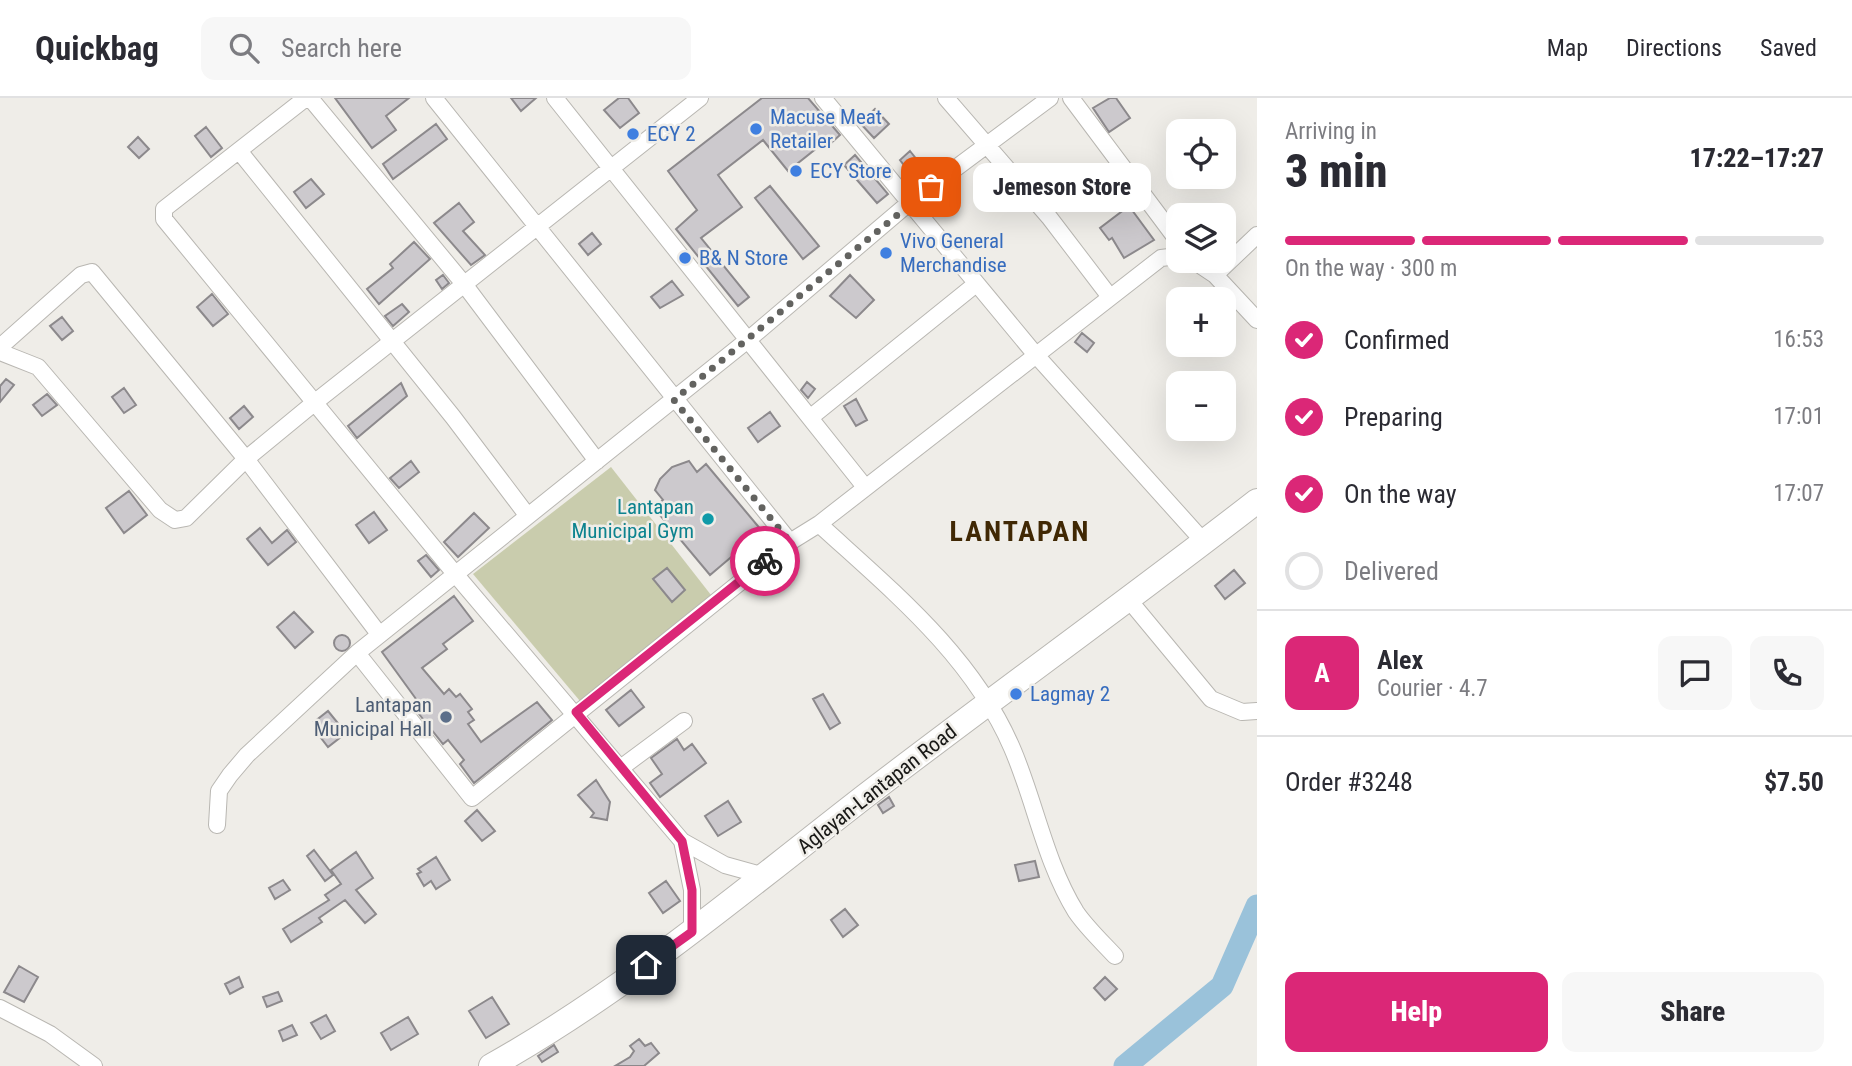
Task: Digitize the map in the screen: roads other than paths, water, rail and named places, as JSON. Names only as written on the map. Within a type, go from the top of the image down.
[{"type":"main road","name":"Aglayan-Lantapan Road","points":[[491,1066],[582,1010],[692,932],[987,704],[1129,600],[1257,501]]},
{"type":"street","points":[[597,461],[464,284],[308,98],[164,209],[162,215],[314,403],[682,841],[726,864],[765,876]]},
{"type":"street","points":[[434,98],[790,542]]},
{"type":"street","points":[[555,98],[865,487]]},
{"type":"street","points":[[379,634],[246,459],[92,272],[80,275],[0,349],[38,367],[168,517],[186,518],[246,459],[314,403],[700,98]]},
{"type":"street","points":[[823,98],[1035,354],[1204,542]]},
{"type":"street","points":[[946,98],[1049,217],[1110,296]]},
{"type":"street","points":[[217,825],[219,791],[230,775],[247,755],[357,653],[749,339],[909,203],[1049,98]]},
{"type":"street","points":[[1071,98],[1166,225]]},
{"type":"street","points":[[240,152],[527,515]]},
{"type":"street","points":[[1215,275],[1257,235]]},
{"type":"street","points":[[357,653],[472,798],[790,542],[819,524],[1110,296],[1161,258],[1166,257]]},
{"type":"street","points":[[1212,273],[1257,320]]},
{"type":"street","points":[[811,417],[976,284]]},
{"type":"street","points":[[819,524],[921,617],[948,648],[987,704],[1012,747],[1064,888],[1077,914],[1115,956]]},
{"type":"street","points":[[1129,600],[1211,699],[1242,712],[1257,711]]},
{"type":"street","points":[[622,767],[684,721]]},
{"type":"street","points":[[682,841],[692,890],[692,932]]},
{"type":"street","points":[[0,1008],[50,1034],[94,1066]]},
{"type":"waterway","points":[[1125,1066],[1222,986],[1257,906]]},
{"type":"place","name":"Macuse Meat Retailer","points":[[756,129]]},
{"type":"place","name":"ECY 2","points":[[633,134]]},
{"type":"place","name":"ECY Store","points":[[796,171]]},
{"type":"place","name":"Jemeson Store","points":[[931,187]]},
{"type":"place","name":"Vivo General Merchandise","points":[[886,253]]},
{"type":"place","name":"B& N Store","points":[[685,258]]},
{"type":"place","name":"Lantapan Municipal Gym","points":[[708,519]]},
{"type":"place","name":"Lagmay 2","points":[[1016,694]]},
{"type":"place","name":"Lantapan Municipal Hall","points":[[446,717]]},
{"type":"district","name":"LANTAPAN","points":[[1020,531]]}]
